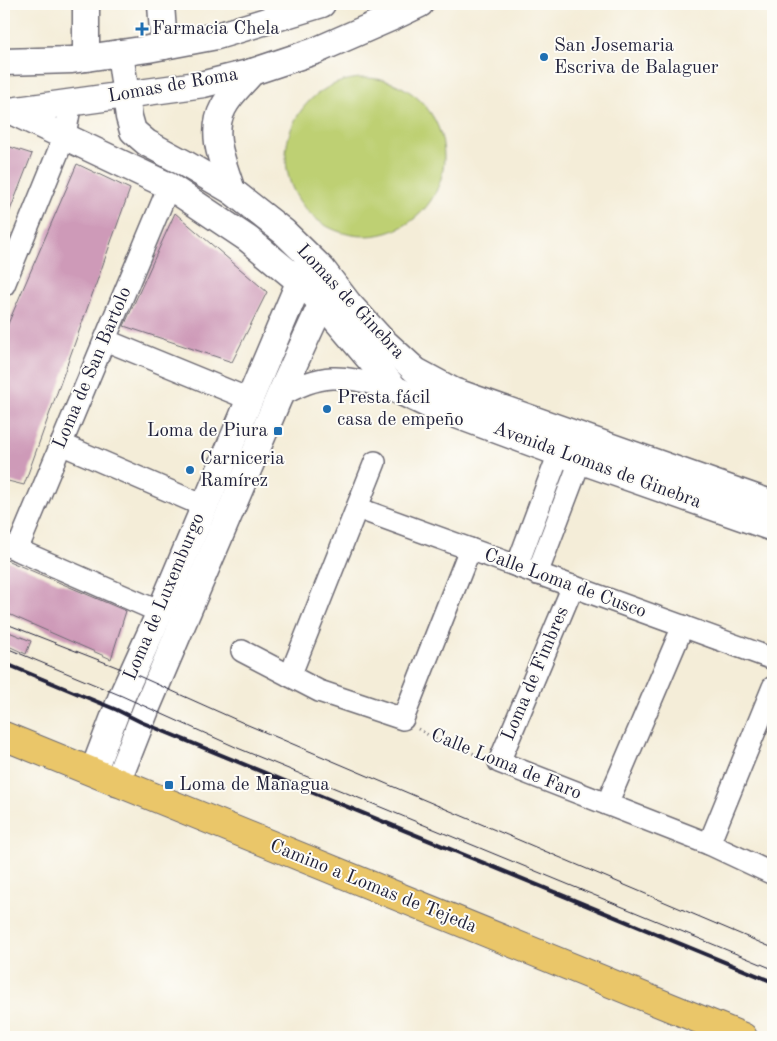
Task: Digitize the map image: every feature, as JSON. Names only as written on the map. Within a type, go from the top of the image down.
[{"type":"main road","name":"Camino a Lomas de Tejeda","points":[[4,736],[743,1037]]},
{"type":"street","points":[[86,4],[86,58]]},
{"type":"street","points":[[161,4],[164,46]]},
{"type":"street","points":[[4,62],[86,58],[164,46],[217,36],[286,10],[322,4]]},
{"type":"street","name":"Lomas de Roma","points":[[7,110],[204,84],[252,72],[315,51],[420,4]]},
{"type":"street","name":"Lomas de Ginebra","points":[[120,53],[129,117],[134,131],[146,143],[232,191],[284,232],[322,268],[348,303],[388,346],[416,371],[453,391],[773,504]]},
{"type":"street","points":[[232,191],[218,140],[217,123],[223,107],[252,72]]},
{"type":"street","points":[[4,285],[65,135],[71,102]]},
{"type":"street","name":"Avenida Lomas de Ginebra","points":[[7,110],[65,135],[169,186],[248,239],[322,303],[395,389],[427,404],[569,457],[773,528]]},
{"type":"street","name":"Loma de San Bartolo","points":[[10,547],[61,444],[169,186]]},
{"type":"street","name":"Loma de Luxemburgo","points":[[93,772],[126,688],[300,282],[309,256]]},
{"type":"street","name":"Loma de Luxemburgo","points":[[117,782],[147,707],[279,398],[322,303],[330,278]]},
{"type":"street","points":[[105,340],[249,399]]},
{"type":"street","points":[[279,398],[299,386],[319,379],[340,377],[395,389]]},
{"type":"street","points":[[61,444],[204,506]]},
{"type":"street","points":[[517,566],[569,457]]},
{"type":"street","points":[[537,574],[569,457]]},
{"type":"street","points":[[290,676],[375,462]]},
{"type":"street","name":"Calle Loma de Cusco","points":[[357,508],[773,659]]},
{"type":"street","points":[[10,547],[160,612]]},
{"type":"street","points":[[242,650],[319,691],[403,719],[470,549]]},
{"type":"street","points":[[171,584],[196,595]]},
{"type":"street","name":"Loma de Fimbres","points":[[499,762],[573,586]]},
{"type":"street","points":[[607,804],[683,626]]},
{"type":"street","points":[[709,844],[773,687]]},
{"type":"street","name":"Calle Loma de Faro","points":[[499,762],[709,844],[773,874]]},
{"type":"path","name":"Calle Loma de Faro","points":[[403,719],[442,743],[499,762]]},
{"type":"green space","points":[[357,78],[373,78],[388,81],[402,87],[421,101],[431,113],[441,134],[444,157],[441,180],[431,201],[421,213],[409,223],[388,233],[373,236],[357,236],[342,233],[321,223],[299,201],[289,180],[286,165],[286,149],[289,134],[299,113],[321,91],[342,81]]},
{"type":"building","points":[[4,145],[32,154],[4,226]]},
{"type":"building","points":[[77,164],[130,189],[24,485],[4,480],[4,333]]},
{"type":"building","points":[[175,213],[267,292],[232,362],[124,326]]},
{"type":"building","points":[[4,559],[126,611],[111,659],[4,612]]},
{"type":"building","points":[[4,630],[31,641],[26,654],[4,644]]},
{"type":"tram line","points":[[4,623],[132,673],[248,725],[773,948]]},
{"type":"tram line","points":[[4,647],[122,696],[240,749],[773,969]]},
{"type":"railway","points":[[4,663],[117,710],[141,722],[773,982]]},
{"type":"place","name":"Farmacia Chela","points":[[142,29]]},
{"type":"place","name":"San Josemaria Escriva de Balaguer","points":[[544,57]]},
{"type":"place","name":"Presta fácil casa de empeño","points":[[327,409]]},
{"type":"place","name":"Loma de Piura","points":[[278,431]]},
{"type":"place","name":"Carniceria Ramírez","points":[[190,470]]},
{"type":"place","name":"Loma de Managua","points":[[169,785]]}]
